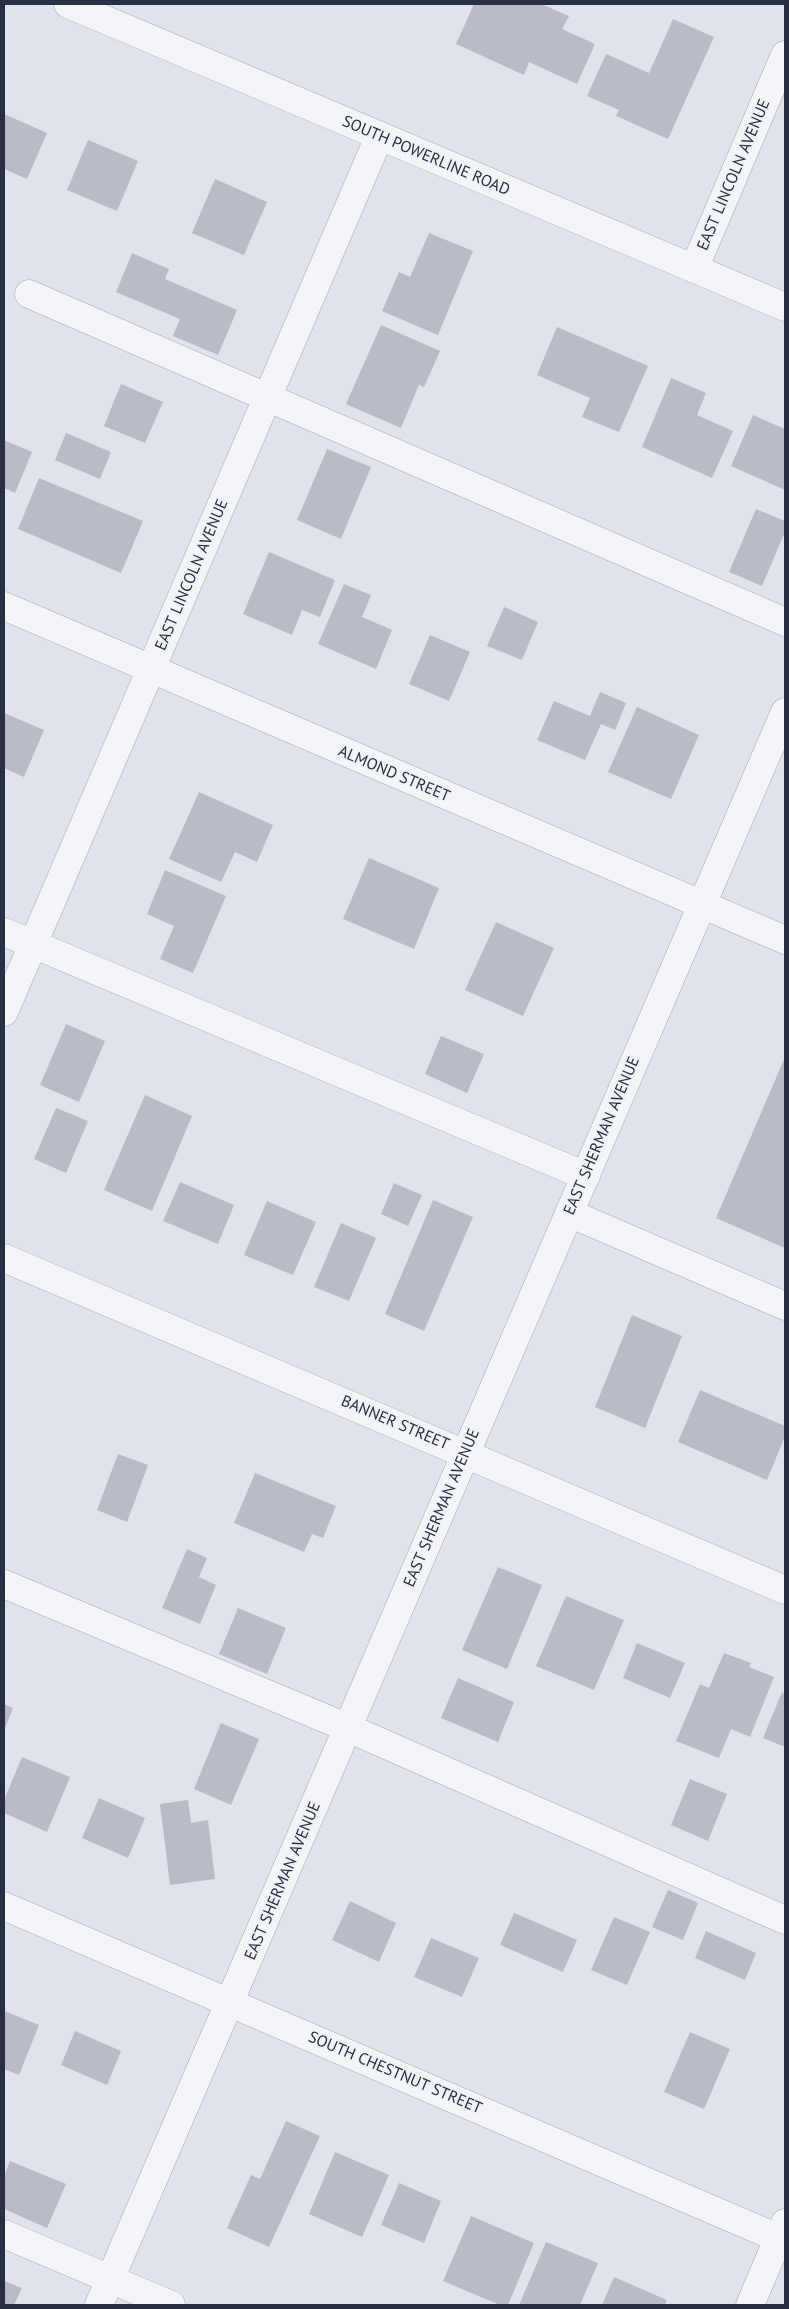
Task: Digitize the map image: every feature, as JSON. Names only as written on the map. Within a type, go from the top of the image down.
[{"type":"street","name":"SOUTH POWERLINE ROAD","points":[[68,4],[785,307]]},
{"type":"street","name":"EAST LINCOLN AVENUE","points":[[694,269],[785,55]]},
{"type":"street","name":"EAST LINCOLN AVENUE","points":[[4,1012],[380,137]]},
{"type":"street","points":[[29,294],[785,622]]},
{"type":"street","name":"ALMOND STREET","points":[[4,606],[785,940]]},
{"type":"street","name":"EAST SHERMAN AVENUE","points":[[99,2305],[785,712]]},
{"type":"street","points":[[4,932],[586,1176]]},
{"type":"street","points":[[569,1213],[785,1306]]},
{"type":"street","name":"BANNER STREET","points":[[4,1258],[785,1590]]},
{"type":"street","points":[[4,1584],[348,1728],[785,1920]]},
{"type":"street","name":"SOUTH CHESTNUT STREET","points":[[4,1906],[230,2003],[783,2234]]},
{"type":"street","points":[[4,2234],[171,2305]]},
{"type":"street","points":[[750,2305],[783,2234]]},
{"type":"building","points":[[474,4],[541,4],[569,16],[562,29],[595,44],[577,84],[529,62],[524,75],[456,44]]},
{"type":"building","points":[[673,19],[714,37],[668,139],[616,116],[619,110],[587,96],[606,54],[649,73]]},
{"type":"building","points":[[4,114],[47,133],[27,179],[4,169]]},
{"type":"building","points":[[88,140],[138,161],[117,211],[67,190]]},
{"type":"building","points":[[215,179],[267,202],[244,255],[192,233]]},
{"type":"building","points":[[429,233],[473,251],[438,335],[382,311],[399,272],[410,277]]},
{"type":"building","points":[[132,253],[169,269],[165,279],[237,310],[218,355],[173,336],[180,319],[116,292]]},
{"type":"building","points":[[381,325],[440,351],[424,387],[419,385],[401,428],[346,404]]},
{"type":"building","points":[[557,327],[648,366],[619,432],[582,417],[590,398],[537,375]]},
{"type":"building","points":[[671,378],[706,393],[697,415],[733,431],[712,478],[642,447]]},
{"type":"building","points":[[121,384],[163,402],[145,443],[104,426]]},
{"type":"building","points":[[753,415],[785,429],[785,490],[731,466]]},
{"type":"building","points":[[66,433],[111,452],[100,479],[55,460]]},
{"type":"building","points":[[4,440],[32,452],[15,493],[4,488]]},
{"type":"building","points":[[327,449],[371,467],[341,539],[297,520]]},
{"type":"building","points":[[39,478],[143,521],[121,573],[18,529]]},
{"type":"building","points":[[756,509],[785,521],[785,532],[762,586],[729,572]]},
{"type":"building","points":[[269,552],[335,580],[320,617],[302,610],[292,635],[243,614]]},
{"type":"building","points":[[344,584],[371,595],[362,617],[392,630],[376,669],[318,644]]},
{"type":"building","points":[[504,607],[538,622],[522,660],[487,646]]},
{"type":"building","points":[[430,635],[470,652],[449,701],[409,684]]},
{"type":"building","points":[[600,692],[626,703],[615,730],[601,724],[585,760],[537,740],[554,701],[590,716]]},
{"type":"building","points":[[637,707],[699,735],[671,799],[608,772]]},
{"type":"building","points":[[4,713],[44,730],[24,777],[4,768]]},
{"type":"building","points":[[199,792],[273,825],[257,862],[235,852],[221,882],[169,859]]},
{"type":"building","points":[[369,858],[439,888],[414,949],[343,919]]},
{"type":"building","points":[[165,870],[226,896],[193,973],[160,959],[174,926],[147,914]]},
{"type":"building","points":[[496,922],[554,948],[523,1016],[465,990]]},
{"type":"building","points":[[66,1024],[105,1041],[79,1102],[40,1085]]},
{"type":"building","points":[[441,1036],[484,1054],[467,1093],[425,1074]]},
{"type":"building","points":[[785,1057],[785,1248],[716,1218]]},
{"type":"building","points":[[145,1095],[192,1116],[152,1211],[104,1190]]},
{"type":"building","points":[[56,1108],[88,1121],[66,1173],[34,1159]]},
{"type":"building","points":[[180,1182],[234,1205],[218,1244],[163,1221]]},
{"type":"building","points":[[394,1183],[422,1195],[408,1226],[381,1214]]},
{"type":"building","points":[[433,1200],[473,1217],[424,1331],[385,1314]]},
{"type":"building","points":[[267,1201],[316,1222],[293,1275],[244,1255]]},
{"type":"building","points":[[341,1223],[376,1238],[349,1301],[314,1287]]},
{"type":"building","points":[[632,1315],[682,1336],[645,1428],[595,1407]]},
{"type":"building","points":[[700,1390],[785,1426],[785,1436],[767,1480],[678,1442]]},
{"type":"building","points":[[118,1454],[148,1465],[127,1522],[97,1510]]},
{"type":"building","points":[[255,1473],[336,1506],[323,1538],[312,1534],[304,1552],[234,1523]]},
{"type":"building","points":[[187,1549],[207,1558],[199,1577],[216,1585],[200,1624],[162,1608]]},
{"type":"building","points":[[498,1567],[542,1585],[507,1669],[462,1650]]},
{"type":"building","points":[[566,1596],[624,1620],[594,1690],[536,1666]]},
{"type":"building","points":[[238,1608],[286,1628],[267,1674],[219,1654]]},
{"type":"building","points":[[637,1643],[685,1663],[670,1698],[623,1678]]},
{"type":"building","points":[[724,1653],[751,1663],[749,1667],[774,1677],[750,1737],[731,1729],[719,1758],[676,1741],[700,1684],[709,1688]]},
{"type":"building","points":[[458,1678],[514,1702],[498,1742],[441,1718]]},
{"type":"building","points":[[782,1692],[785,1694],[785,1747],[763,1738]]},
{"type":"building","points":[[4,1704],[13,1708],[4,1731]]},
{"type":"building","points":[[221,1723],[259,1739],[231,1805],[194,1789]]},
{"type":"building","points":[[22,1757],[70,1777],[47,1832],[4,1813],[4,1800]]},
{"type":"building","points":[[690,1779],[727,1794],[708,1841],[671,1825]]},
{"type":"building","points":[[99,1798],[145,1818],[128,1858],[82,1838]]},
{"type":"building","points":[[188,1800],[191,1823],[208,1820],[215,1879],[170,1885],[160,1804]]},
{"type":"building","points":[[668,1890],[698,1903],[683,1940],[652,1927]]},
{"type":"building","points":[[350,1901],[396,1923],[379,1962],[332,1940]]},
{"type":"building","points":[[514,1913],[577,1940],[563,1972],[500,1945]]},
{"type":"building","points":[[614,1917],[650,1932],[627,1985],[591,1970]]},
{"type":"building","points":[[706,1931],[756,1953],[745,1980],[695,1958]]},
{"type":"building","points":[[431,1938],[479,1958],[462,1997],[414,1977]]},
{"type":"building","points":[[4,2011],[39,2025],[19,2075],[4,2069]]},
{"type":"building","points":[[75,2031],[121,2051],[107,2085],[61,2065]]},
{"type":"building","points":[[690,2032],[730,2049],[704,2109],[664,2092]]},
{"type":"building","points":[[286,2121],[320,2136],[269,2247],[227,2228],[251,2175],[260,2179]]},
{"type":"building","points":[[335,2152],[389,2175],[362,2237],[309,2214]]},
{"type":"building","points":[[10,2161],[66,2184],[47,2228],[4,2209],[4,2176]]},
{"type":"building","points":[[399,2183],[441,2201],[424,2243],[381,2225]]},
{"type":"building","points":[[471,2216],[534,2243],[508,2305],[500,2305],[443,2281]]},
{"type":"building","points":[[546,2242],[598,2263],[580,2305],[519,2305]]},
{"type":"building","points":[[614,2277],[667,2300],[665,2305],[602,2305]]},
{"type":"building","points":[[4,2281],[22,2288],[14,2305],[4,2305]]}]
